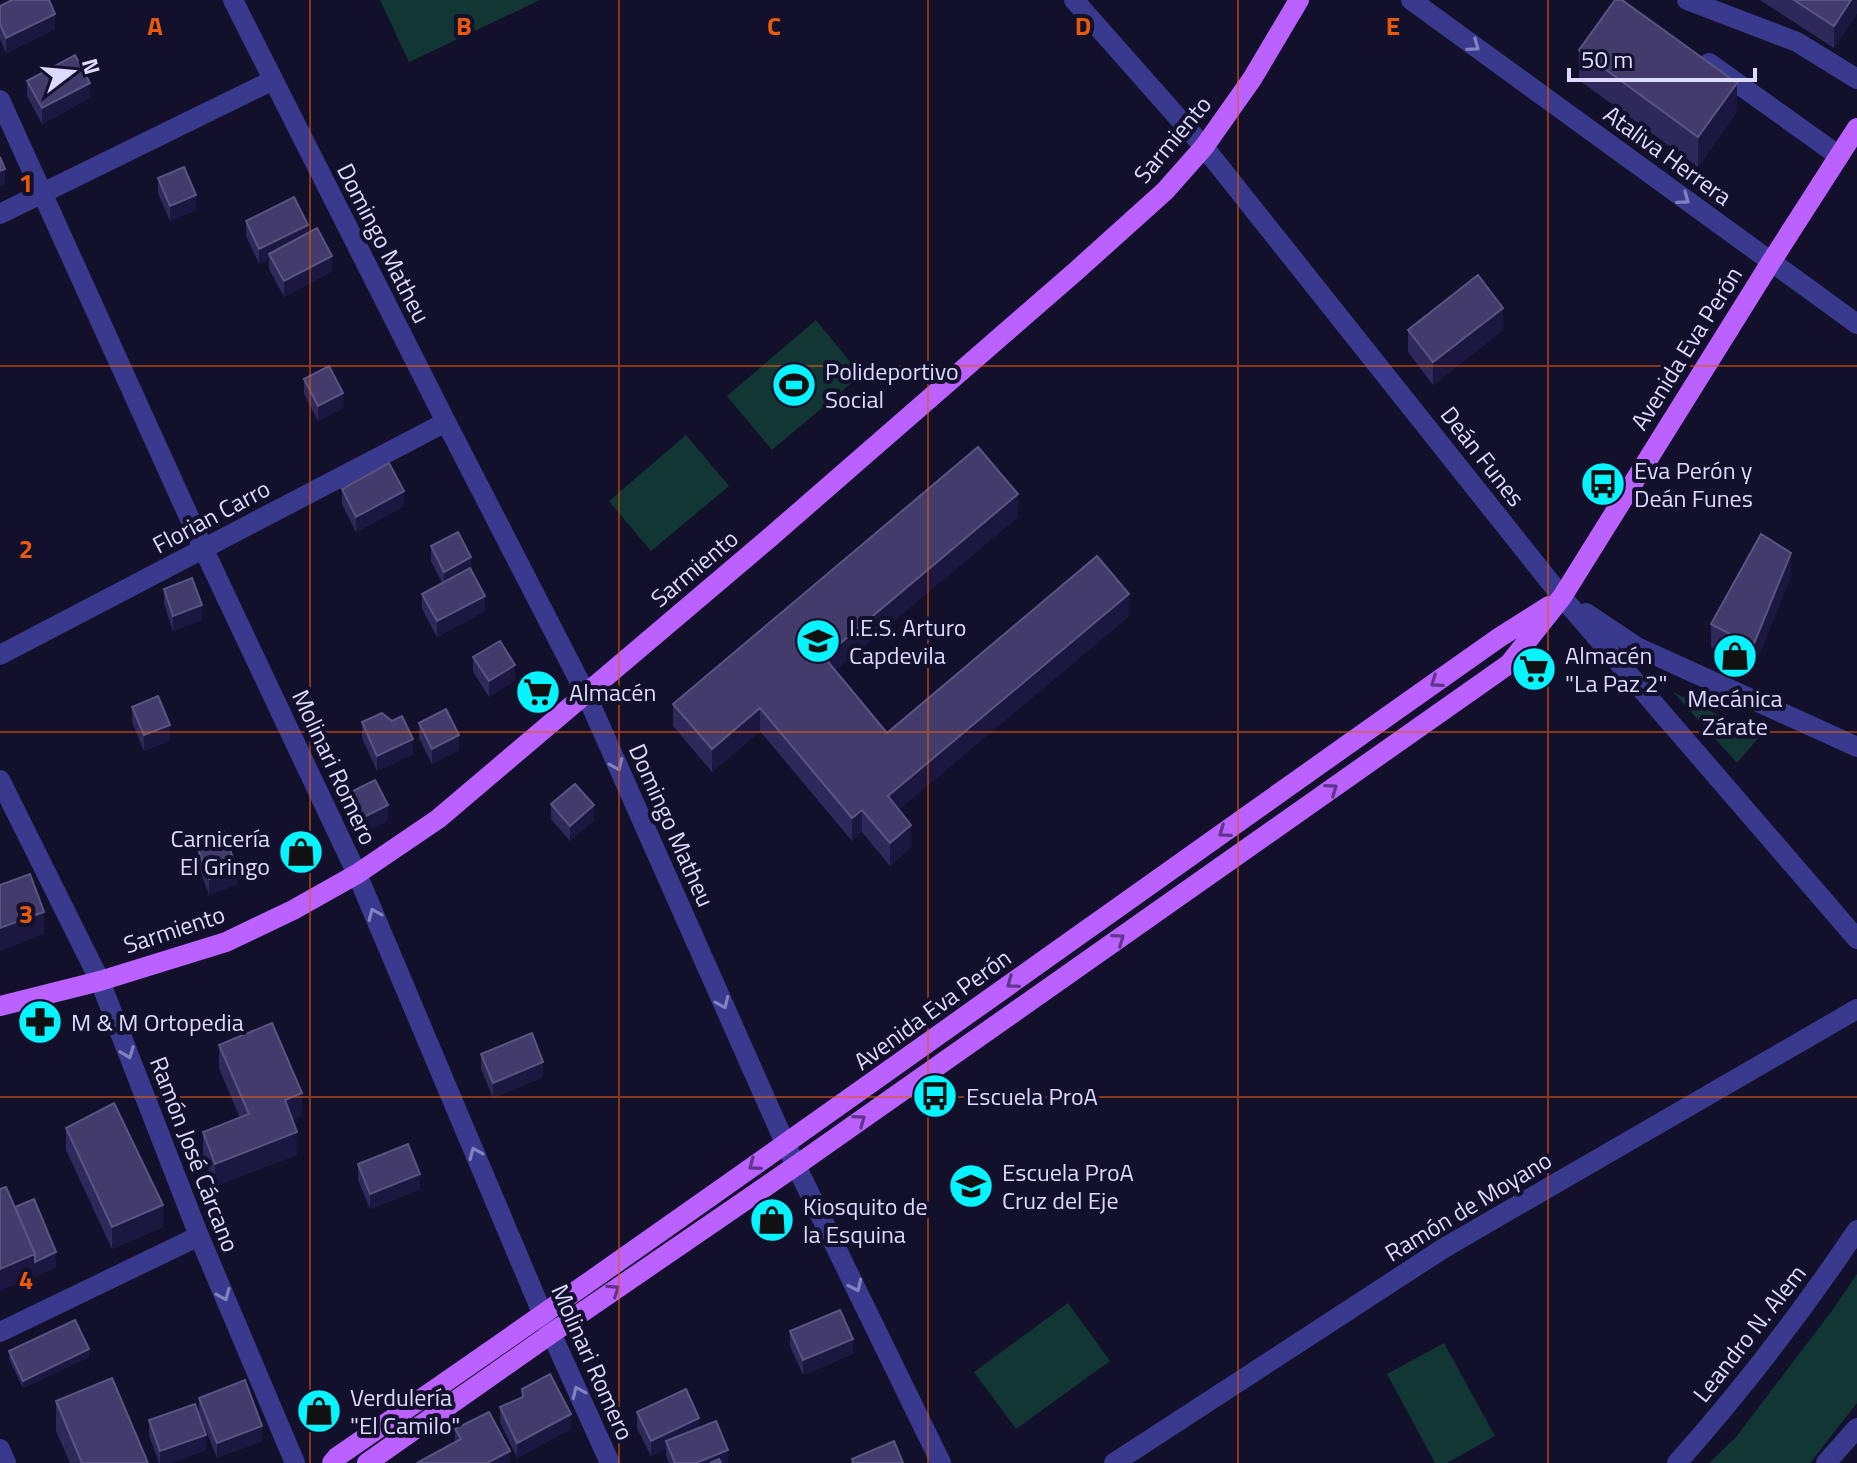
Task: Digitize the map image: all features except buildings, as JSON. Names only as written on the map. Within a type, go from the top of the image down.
[{"type":"main road","name":"Sarmiento","points":[[0,1006],[100,981],[226,942],[293,910],[357,874],[438,819],[767,540],[1165,191],[1204,147],[1252,79],[1299,0]]},
{"type":"main road","name":"Avenida Eva Perón","points":[[332,1463],[350,1448],[797,1165],[1509,664],[1562,597],[1857,128]]},
{"type":"main road","name":"Avenida Eva Perón","points":[[367,1463],[785,1143],[1500,637],[1562,597]]},
{"type":"street","name":"Domingo Matheu","points":[[233,0],[586,694],[785,1143],[941,1463]]},
{"type":"street","name":"Deán Funes","points":[[1074,0],[1204,147],[1562,597],[1857,939]]},
{"type":"street","name":"Ataliva Herrera","points":[[1411,0],[1857,324]]},
{"type":"street","points":[[1687,0],[1797,42],[1857,79]]},
{"type":"street","points":[[1709,63],[1839,156]]},
{"type":"street","points":[[0,214],[273,80]]},
{"type":"street","name":"Molinari Romero","points":[[0,100],[204,550],[357,874],[610,1463]]},
{"type":"street","name":"Florian Carro","points":[[0,655],[446,422]]},
{"type":"street","points":[[1562,597],[1637,647],[1857,747]]},
{"type":"street","name":"Ramón José Cárcano","points":[[0,780],[100,981],[199,1236],[295,1463]]},
{"type":"street","name":"Ramón de Moyano","points":[[1114,1463],[1444,1248],[1857,1009]]},
{"type":"street","name":"Leandro N. Alem","points":[[1677,1463],[1716,1419],[1807,1303],[1857,1230]]},
{"type":"street","points":[[0,1332],[199,1236]]},
{"type":"street","points":[[1826,1463],[1857,1428]]},
{"type":"street","points":[[0,1449],[6,1463]]},
{"type":"green space","points":[[380,0],[540,0],[409,62]]},
{"type":"green space","name":"Polideportivo Social","points":[[816,320],[861,375],[772,450],[727,396]]},
{"type":"green space","points":[[686,435],[729,486],[651,551],[609,501]]},
{"type":"green space","points":[[1673,692],[1760,736],[1737,763]]},
{"type":"green space","points":[[1857,1274],[1857,1403],[1810,1463],[1709,1463],[1736,1437]]},
{"type":"green space","points":[[1068,1303],[1110,1361],[1016,1429],[974,1372]]},
{"type":"green space","points":[[1444,1343],[1495,1436],[1447,1463],[1435,1463],[1387,1374]]},
{"type":"place","name":"Polideportivo Social","points":[[794,385]]},
{"type":"place","name":"Eva Perón y Deán Funes","points":[[1603,484]]},
{"type":"place","name":"I.E.S. Arturo Capdevila","points":[[818,641]]},
{"type":"place","name":"Mecánica Zárate","points":[[1735,656]]},
{"type":"place","name":"Almacén \"La Paz 2\"","points":[[1534,669]]},
{"type":"place","name":"Almacén","points":[[538,692]]},
{"type":"place","name":"Carnicería El Gringo","points":[[301,852]]},
{"type":"place","name":"M & M Ortopedia","points":[[40,1022]]},
{"type":"place","name":"Escuela ProA","points":[[935,1096]]},
{"type":"place","name":"Escuela ProA Cruz del Eje","points":[[971,1186]]},
{"type":"place","name":"Kiosquito de la Esquina","points":[[772,1220]]},
{"type":"place","name":"Verdulería \"El Camilo\"","points":[[319,1411]]}]
